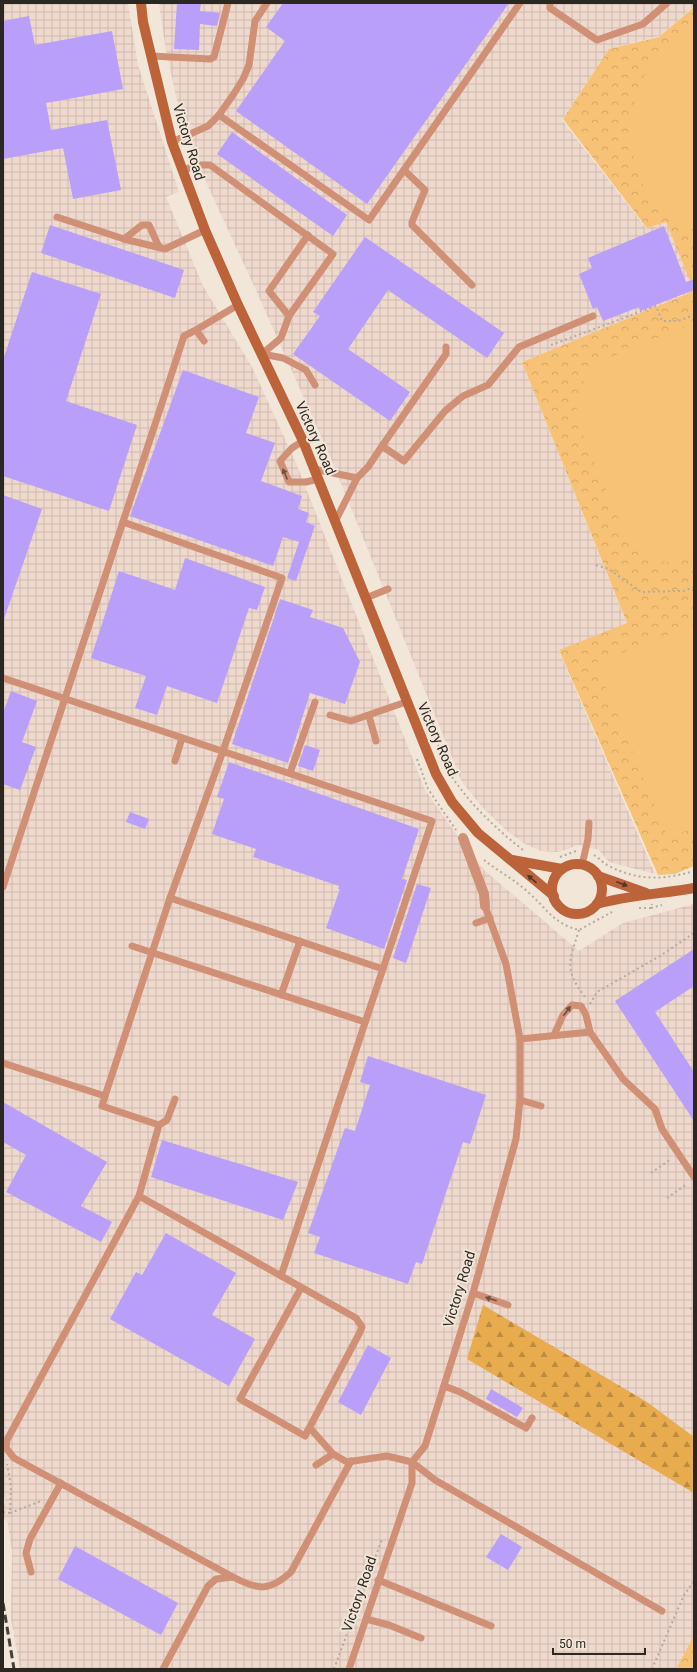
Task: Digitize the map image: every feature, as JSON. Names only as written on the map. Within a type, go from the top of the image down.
[{"type":"street","name":"Victory Road","points":[[141,3],[143,22],[172,142],[205,230],[238,305],[303,441],[336,520],[406,702],[436,774],[452,802],[478,833],[554,896]]},
{"type":"street","points":[[463,838],[484,894],[486,906]]},
{"type":"street","name":"Victory Road","points":[[512,860],[562,869]]},
{"type":"street","points":[[597,904],[602,890],[598,876],[594,871],[582,865],[572,865],[562,869],[554,881],[554,896],[561,907],[573,914],[586,912],[597,904],[646,894],[694,888]]},
{"type":"street","points":[[598,876],[646,894]]},
{"type":"lane","points":[[151,56],[210,59],[214,57],[228,3]]},
{"type":"lane","points":[[172,142],[208,126],[219,115],[243,79],[249,65],[255,21],[267,3]]},
{"type":"lane","points":[[219,115],[369,220],[520,3]]},
{"type":"lane","points":[[550,4],[550,8],[597,40],[643,24],[667,3]]},
{"type":"lane","points":[[183,171],[195,165],[210,164],[333,254],[289,316],[281,338],[262,354]]},
{"type":"lane","points":[[404,170],[425,190],[412,225],[472,285]]},
{"type":"lane","points":[[57,217],[124,239],[165,249],[205,230]]},
{"type":"lane","points":[[124,239],[142,225],[149,225],[159,248]]},
{"type":"lane","points":[[289,316],[269,291],[308,235]]},
{"type":"lane","points":[[3,887],[184,336],[238,305]]},
{"type":"lane","points":[[382,446],[404,461],[445,411],[463,396],[488,385],[519,347],[593,316]]},
{"type":"lane","points":[[196,330],[204,341]]},
{"type":"lane","points":[[336,520],[357,478],[368,467],[446,354],[446,347]]},
{"type":"lane","points":[[262,354],[283,358],[306,370],[316,385]]},
{"type":"lane","points":[[303,441],[292,448],[280,461],[289,482],[306,482],[319,479]]},
{"type":"lane","points":[[314,469],[357,478]]},
{"type":"lane","points":[[123,522],[282,578],[223,751],[170,898],[102,1106],[159,1125]]},
{"type":"lane","points":[[366,598],[388,590]]},
{"type":"lane","points":[[3,678],[432,821],[281,1276]]},
{"type":"lane","points":[[290,773],[315,702]]},
{"type":"lane","points":[[330,715],[351,721],[406,702]]},
{"type":"lane","points":[[369,716],[376,741]]},
{"type":"lane","points":[[175,761],[182,738]]},
{"type":"lane","points":[[582,865],[589,823]]},
{"type":"lane","points":[[170,898],[383,970]]},
{"type":"lane","name":"Victory Road","points":[[349,1669],[412,1483],[412,1462],[425,1446],[444,1386],[473,1293],[516,1139],[520,1100],[520,1039],[506,964],[486,906]]},
{"type":"lane","points":[[476,923],[490,918]]},
{"type":"lane","points":[[281,995],[300,942]]},
{"type":"lane","points":[[132,946],[365,1022]]},
{"type":"lane","points":[[554,1034],[563,1016],[572,1005],[581,1006],[586,1015],[590,1032],[623,1079],[655,1109],[662,1129],[694,1177]]},
{"type":"lane","points":[[520,1039],[554,1034],[590,1032]]},
{"type":"lane","points":[[3,1063],[106,1096]]},
{"type":"lane","points":[[175,1099],[167,1120],[159,1125],[140,1196],[6,1440],[7,1449],[14,1458],[233,1577],[250,1586],[265,1587],[279,1583],[291,1572],[351,1461]]},
{"type":"lane","points":[[520,1100],[541,1106]]},
{"type":"lane","points":[[140,1196],[356,1318],[362,1326],[305,1436],[240,1399],[301,1288]]},
{"type":"lane","points":[[473,1293],[508,1305]]},
{"type":"lane","points":[[444,1386],[460,1392],[526,1428],[532,1418]]},
{"type":"lane","points":[[310,1428],[333,1454],[347,1462],[387,1456],[412,1462],[435,1480],[662,1611]]},
{"type":"lane","points":[[316,1465],[333,1454]]},
{"type":"lane","points":[[30,1572],[26,1553],[28,1546],[61,1483]]},
{"type":"lane","points":[[163,1669],[208,1586],[216,1579],[233,1577]]},
{"type":"lane","points":[[378,1580],[491,1626]]},
{"type":"lane","points":[[366,1619],[389,1625],[421,1638]]},
{"type":"path","points":[[549,346],[656,306],[662,321],[678,321],[694,315]]},
{"type":"path","points":[[596,565],[609,569],[641,592],[683,591],[694,587]]},
{"type":"path","points":[[436,740],[456,783],[506,837],[525,851]]},
{"type":"path","points":[[555,858],[574,850],[585,852],[595,855],[608,866],[652,878],[672,878],[694,871]]},
{"type":"path","points":[[579,930],[570,964],[573,981],[590,1005]]},
{"type":"path","points":[[586,1015],[597,992],[660,956],[694,933]]},
{"type":"path","points":[[651,1173],[679,1153]]},
{"type":"path","points":[[667,1198],[688,1184]]},
{"type":"path","points":[[690,1308],[694,1310]]},
{"type":"path","points":[[7,1449],[5,1452],[11,1487],[10,1513]]},
{"type":"path","points":[[3,1512],[10,1513],[53,1498]]},
{"type":"path","points":[[334,1669],[340,1649],[384,1534]]},
{"type":"path","points":[[652,1669],[684,1595],[694,1581]]},
{"type":"shaded area","points":[[3,3],[128,3],[138,65],[179,192],[166,197],[203,286],[252,367],[296,463],[425,790],[457,835],[484,870],[579,951],[623,923],[694,904],[694,1635],[676,1669],[20,1669],[11,1619],[12,1551],[7,1520],[3,1519],[3,1504],[5,1503],[3,1490]]},
{"type":"shaded area","points":[[159,3],[694,3],[694,6],[660,36],[609,49],[562,120],[646,228],[666,222],[694,291],[522,362],[627,624],[559,651],[655,874],[609,862],[599,850],[578,845],[557,852],[541,851],[525,844],[507,831],[482,807],[462,782],[332,461],[204,178],[179,110],[165,45]]},
{"type":"green space","points":[[694,7],[694,291],[666,222],[647,228],[563,119],[609,49],[659,37]]},
{"type":"green space","points":[[694,29],[694,230],[661,207],[650,196],[639,175],[634,161],[631,129],[636,97],[641,82],[648,69],[666,49]]},
{"type":"green space","points":[[694,291],[694,866],[675,874],[658,875],[559,650],[627,623],[522,362]]},
{"type":"green space","points":[[694,323],[694,554],[679,560],[667,562],[656,560],[637,550],[623,531],[578,423],[578,396],[584,381],[594,367],[601,361]]},
{"type":"green space","points":[[694,625],[694,828],[668,838],[596,663]]},
{"type":"green space","points":[[483,1305],[647,1402],[694,1437],[694,1493],[467,1359]]},
{"type":"green space","points":[[694,1635],[694,1669],[676,1669]]},
{"type":"building","points":[[177,3],[201,3],[200,11],[220,13],[217,26],[200,24],[199,50],[174,49]]},
{"type":"building","points":[[283,3],[509,3],[367,204],[236,111],[285,41],[266,27]]},
{"type":"building","points":[[29,16],[35,45],[112,31],[123,89],[46,103],[51,130],[107,120],[121,190],[73,199],[63,148],[3,159],[3,21]]},
{"type":"building","points":[[232,132],[347,215],[333,236],[217,154]]},
{"type":"building","points":[[50,225],[184,270],[175,298],[41,253]]},
{"type":"building","points":[[664,226],[686,282],[694,279],[694,290],[640,311],[639,307],[603,321],[597,307],[593,309],[579,274],[592,268],[588,258]]},
{"type":"building","points":[[365,237],[504,333],[487,358],[388,290],[348,349],[410,392],[390,421],[293,354],[320,316],[313,312]]},
{"type":"building","points":[[32,272],[101,294],[66,401],[137,425],[109,511],[3,476],[3,360]]},
{"type":"building","points":[[183,370],[259,397],[246,433],[275,443],[261,481],[302,496],[298,509],[309,513],[306,522],[315,526],[296,581],[287,578],[299,542],[283,537],[273,566],[130,516]]},
{"type":"building","points":[[3,495],[42,509],[4,619],[3,618]]},
{"type":"building","points":[[185,558],[265,587],[257,610],[249,608],[217,703],[167,686],[157,715],[135,708],[146,676],[91,658],[119,571],[175,590]]},
{"type":"building","points":[[280,599],[313,610],[310,617],[343,628],[360,662],[345,704],[310,693],[288,763],[232,744]]},
{"type":"building","points":[[11,691],[37,701],[22,742],[36,747],[20,790],[3,784],[3,713]]},
{"type":"building","points":[[305,745],[320,750],[313,771],[298,766]]},
{"type":"building","points":[[229,762],[419,829],[402,879],[407,880],[384,949],[326,928],[340,889],[338,889],[339,886],[253,857],[256,849],[212,834],[224,799],[217,797]]},
{"type":"building","points":[[130,812],[149,819],[145,829],[126,822]]},
{"type":"building","points":[[417,884],[431,888],[406,963],[393,958]]},
{"type":"building","points":[[694,949],[694,986],[655,1012],[694,1072],[694,1121],[615,1001]]},
{"type":"building","points":[[368,1056],[486,1095],[470,1144],[463,1142],[422,1264],[416,1262],[408,1284],[314,1253],[320,1237],[308,1233],[345,1128],[355,1131],[370,1085],[360,1082]]},
{"type":"building","points":[[3,1102],[107,1162],[81,1206],[112,1222],[101,1242],[6,1192],[26,1155],[3,1142]]},
{"type":"building","points":[[162,1140],[298,1182],[283,1220],[151,1177]]},
{"type":"building","points":[[166,1233],[236,1273],[212,1315],[255,1339],[229,1386],[110,1319],[136,1272],[142,1275]]},
{"type":"building","points":[[368,1345],[391,1358],[361,1415],[338,1402]]},
{"type":"building","points":[[491,1389],[523,1408],[517,1417],[486,1399]]},
{"type":"building","points":[[501,1534],[522,1547],[508,1570],[486,1557]]},
{"type":"building","points":[[75,1546],[178,1603],[161,1635],[58,1579]]},
{"type":"railway","points":[[3,1603],[14,1669]]}]
